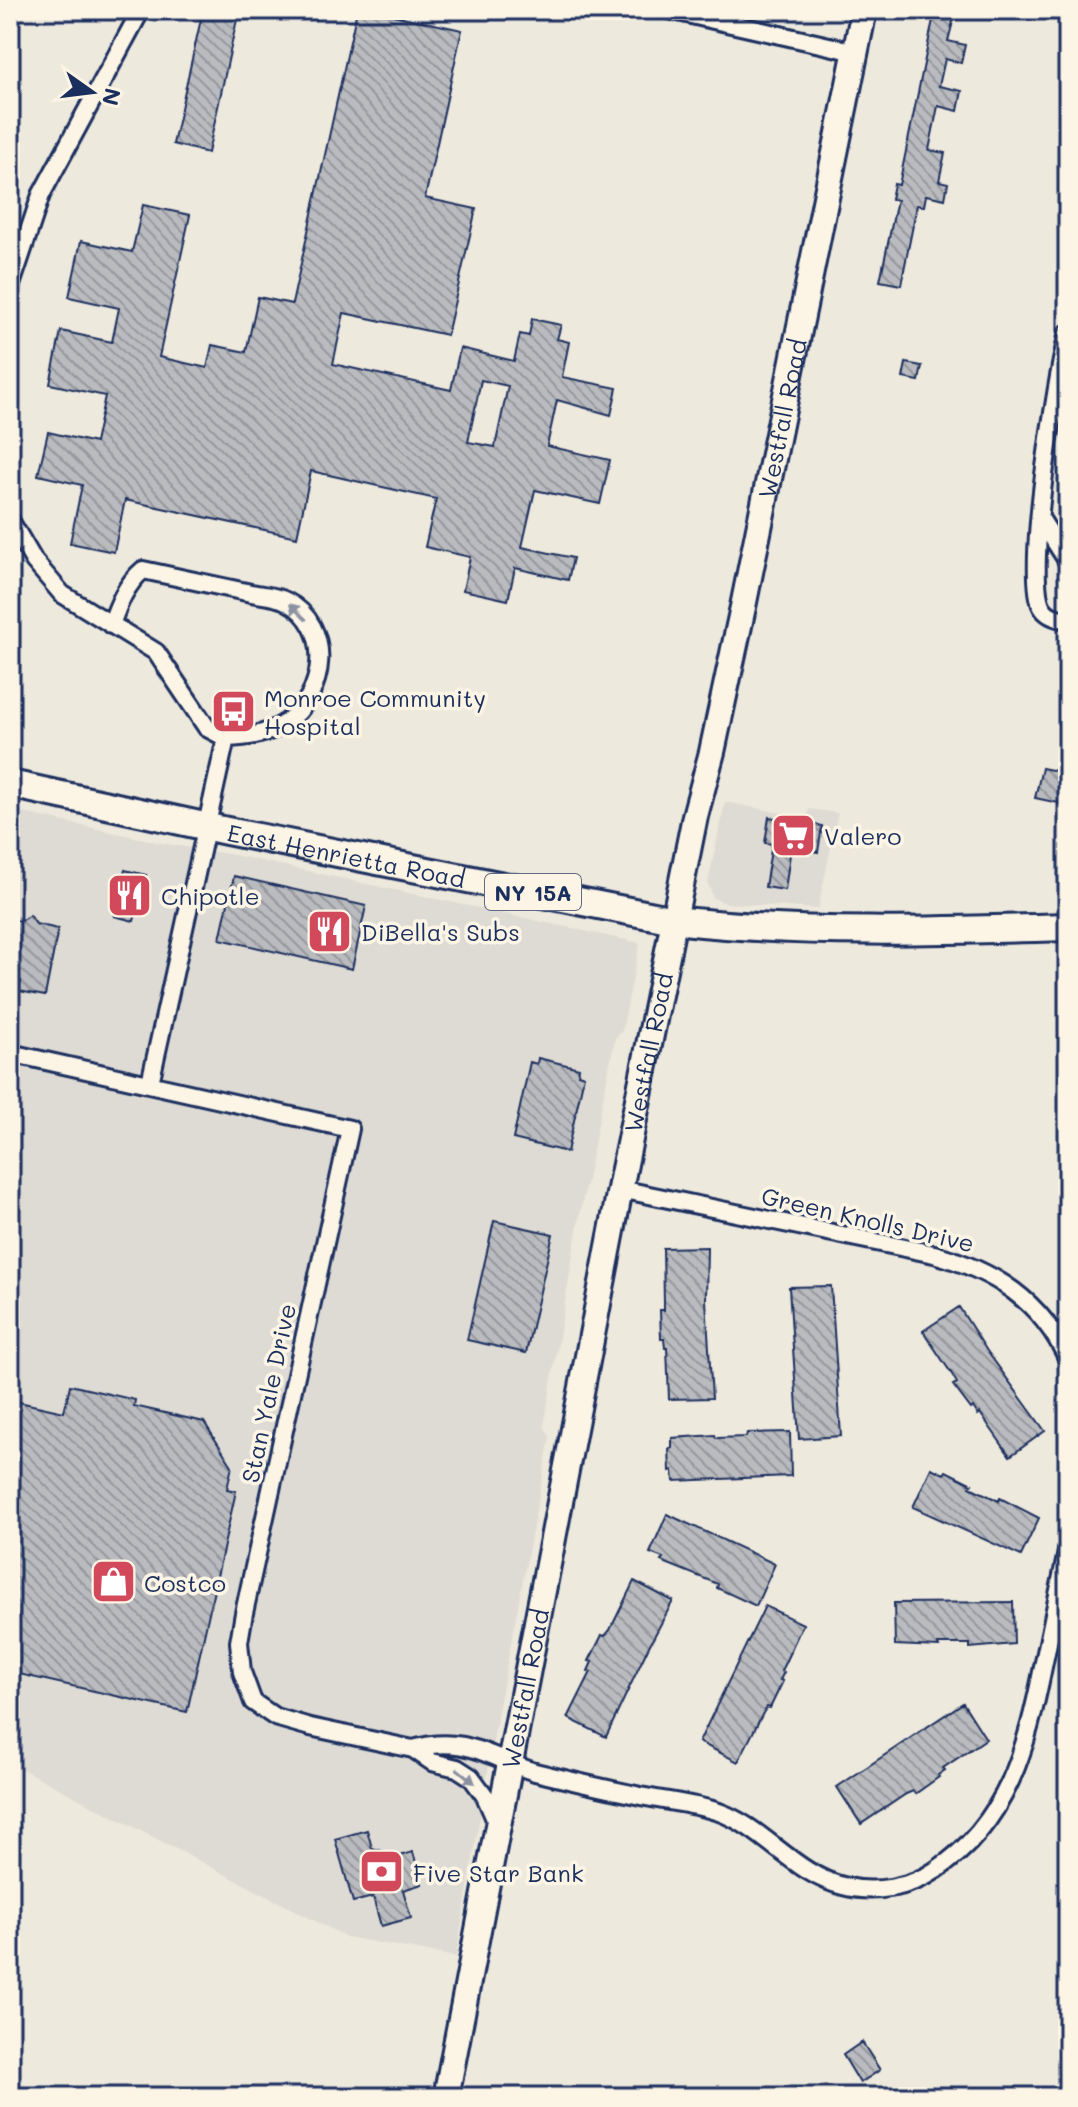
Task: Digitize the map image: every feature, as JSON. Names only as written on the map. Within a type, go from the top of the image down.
[{"type":"main road","name":"East Henrietta Road","points":[[10,784],[207,827],[674,920],[842,932],[1068,927]]},
{"type":"street","points":[[10,288],[41,195],[141,10]]},
{"type":"street","points":[[669,10],[856,52]]},
{"type":"street","name":"Westfall Road","points":[[446,2097],[620,1189],[695,816],[743,607],[864,10]]},
{"type":"street","points":[[1068,333],[1054,400],[1040,518],[1040,600],[1043,610],[1051,616],[1068,620]]},
{"type":"street","points":[[1040,518],[1068,562]]},
{"type":"street","points":[[10,520],[34,561],[62,594],[111,625],[156,652],[207,728],[226,738],[255,736],[285,723],[304,706],[318,683],[318,642],[306,618],[286,600],[143,570],[133,578],[111,625]]},
{"type":"street","points":[[150,1083],[226,738]]},
{"type":"street","name":"Stan Yale Drive","points":[[10,1053],[350,1129],[244,1613],[239,1642],[242,1672],[253,1702],[275,1717],[413,1749],[432,1762],[457,1768],[471,1777],[485,1796],[498,1827]]},
{"type":"street","name":"Green Knolls Drive","points":[[620,1189],[963,1262],[993,1276],[1018,1293],[1044,1321],[1068,1360]]},
{"type":"street","points":[[510,1763],[719,1812],[753,1828],[803,1870],[823,1881],[872,1889],[897,1887],[925,1878],[976,1837],[997,1809],[1014,1776],[1035,1707],[1068,1547]]},
{"type":"street","name":"Stan Yale Drive","points":[[413,1749],[435,1742],[481,1749],[510,1763]]},
{"type":"shaded area","points":[[725,802],[807,818],[809,809],[838,813],[818,909],[725,903],[713,898],[708,883]]},
{"type":"shaded area","points":[[10,810],[640,943],[622,1031],[615,1038],[578,1225],[544,1426],[550,1437],[456,1957],[346,1937],[10,1763]]},
{"type":"building","points":[[203,10],[239,10],[208,153],[173,144]]},
{"type":"building","points":[[357,10],[370,10],[462,30],[425,198],[476,209],[447,335],[344,313],[333,364],[451,390],[460,348],[514,361],[520,334],[529,336],[532,319],[561,325],[557,339],[569,342],[562,377],[617,388],[611,415],[557,400],[547,446],[610,460],[600,504],[535,490],[522,547],[573,558],[568,580],[515,568],[508,600],[463,590],[470,557],[425,547],[436,499],[311,471],[297,537],[125,500],[114,552],[70,543],[82,485],[38,475],[48,432],[95,443],[105,396],[50,384],[61,331],[112,342],[119,308],[69,297],[81,241],[132,252],[143,205],[190,215],[159,357],[207,368],[212,345],[246,352],[258,297],[292,304]],"holes":[[[481,380],[508,386],[495,447],[468,442]]]},
{"type":"building","points":[[935,10],[956,10],[948,41],[965,45],[961,63],[945,59],[939,86],[962,91],[958,111],[938,106],[929,150],[945,153],[939,181],[948,183],[945,199],[926,195],[924,206],[917,205],[901,285],[880,281],[897,200],[891,199],[894,184],[899,185]]},
{"type":"building","points":[[906,363],[922,366],[919,381],[903,378]]},
{"type":"building","points":[[1042,768],[1068,773],[1068,805],[1035,798]]},
{"type":"building","name":"Valero","points":[[769,817],[822,826],[818,852],[791,847],[785,890],[765,887],[772,844],[765,843]]},
{"type":"building","name":"Chipotle","points":[[125,870],[146,875],[134,921],[114,916]]},
{"type":"building","points":[[234,876],[366,906],[352,969],[220,939]]},
{"type":"building","points":[[30,915],[36,924],[58,929],[45,996],[19,991],[21,981],[10,979],[10,919],[20,921]]},
{"type":"building","points":[[538,1058],[579,1068],[578,1074],[584,1076],[567,1152],[513,1139],[530,1062],[537,1064]]},
{"type":"building","points":[[494,1221],[553,1234],[526,1353],[467,1340]]},
{"type":"building","points":[[707,1247],[706,1300],[712,1398],[669,1399],[667,1348],[664,1339],[661,1339],[663,1248]]},
{"type":"building","points":[[831,1286],[841,1436],[799,1439],[789,1287]]},
{"type":"building","points":[[959,1307],[1045,1431],[1010,1456],[980,1413],[978,1415],[973,1407],[971,1409],[953,1385],[957,1383],[923,1331]]},
{"type":"building","name":"Costco","points":[[70,1385],[135,1400],[134,1406],[204,1422],[232,1466],[227,1489],[236,1491],[187,1712],[10,1672],[10,1400],[64,1412]]},
{"type":"building","points":[[790,1432],[791,1476],[674,1481],[673,1470],[670,1471],[672,1438],[715,1435],[716,1438],[746,1437],[747,1433]]},
{"type":"building","points":[[931,1468],[944,1474],[946,1471],[972,1484],[970,1487],[1039,1518],[1021,1556],[913,1507]]},
{"type":"building","points":[[667,1514],[775,1564],[756,1606],[717,1588],[718,1584],[661,1561],[663,1558],[650,1553]]},
{"type":"building","points":[[634,1581],[673,1601],[606,1737],[568,1718],[591,1672],[588,1671],[592,1662],[589,1661],[602,1635],[605,1636],[610,1630]]},
{"type":"building","points":[[1013,1602],[1014,1644],[970,1648],[970,1644],[938,1644],[939,1647],[895,1645],[894,1603]]},
{"type":"building","points":[[765,1606],[803,1624],[781,1671],[784,1672],[780,1680],[783,1681],[738,1762],[699,1742]]},
{"type":"building","points":[[963,1703],[986,1739],[943,1768],[945,1770],[939,1777],[915,1794],[913,1791],[906,1794],[861,1824],[837,1787]]},
{"type":"building","name":"Five Star Bank","points":[[367,1830],[372,1848],[399,1856],[413,1852],[422,1884],[403,1890],[411,1918],[381,1926],[373,1897],[353,1902],[335,1839]]},
{"type":"building","points":[[862,2042],[880,2070],[860,2083],[843,2055]]},
{"type":"place","name":"Monroe Community Hospital","points":[[233,711]]},
{"type":"place","name":"Valero","points":[[793,835]]},
{"type":"place","name":"Chipotle","points":[[130,895]]},
{"type":"place","name":"DiBella's Subs","points":[[330,931]]},
{"type":"place","name":"Costco","points":[[113,1582]]},
{"type":"place","name":"Five Star Bank","points":[[382,1872]]}]
